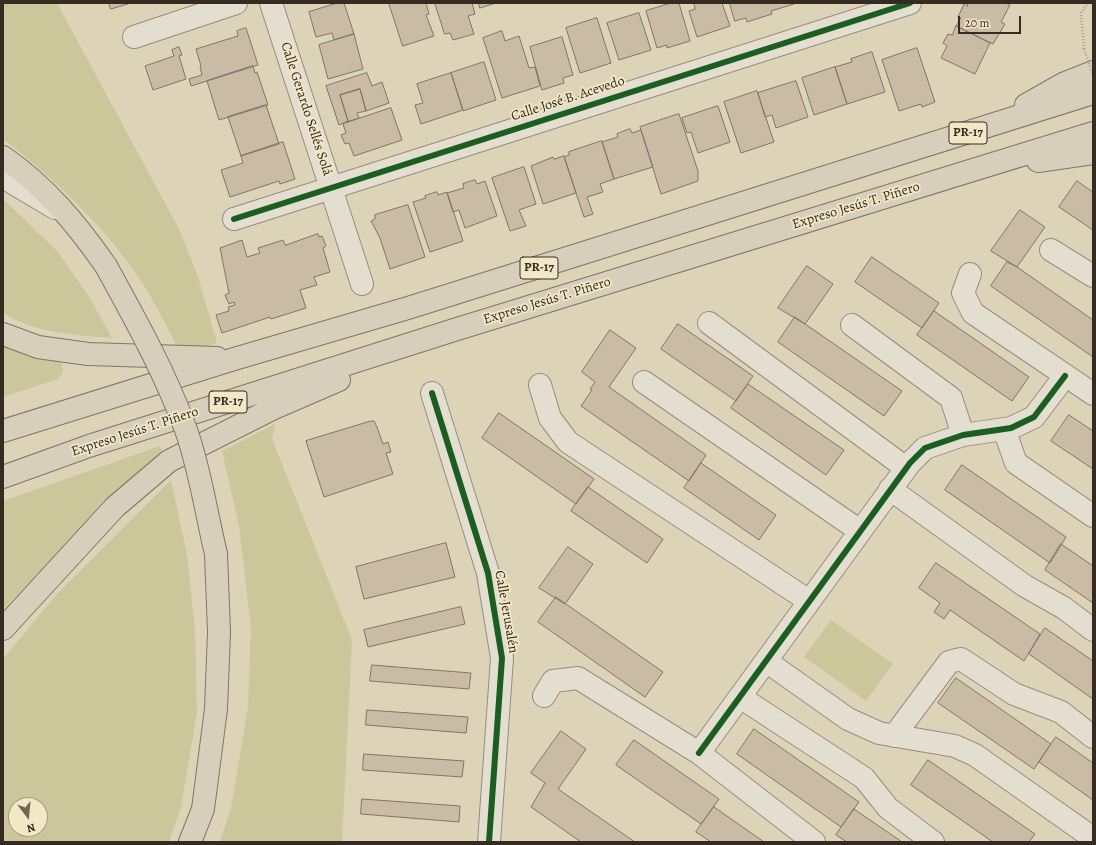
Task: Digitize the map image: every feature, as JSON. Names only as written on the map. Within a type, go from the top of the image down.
[{"type":"highway","points":[[979,130],[1063,84],[1093,73]]},
{"type":"highway","name":"PR-17","points":[[3,431],[234,359],[408,308],[1093,93]]},
{"type":"highway","name":"Expreso Jesús T. Piñero","points":[[3,477],[89,446],[454,330],[1093,133]]},
{"type":"highway","points":[[993,165],[1084,156],[1093,153]]},
{"type":"highway","points":[[3,157],[24,172],[70,216],[106,266],[152,350],[186,430],[196,465],[216,554],[219,632],[216,709],[203,809],[190,842]]},
{"type":"highway","points":[[3,629],[114,508],[170,461],[272,409],[454,330]]},
{"type":"highway","points":[[3,334],[38,347],[88,354],[234,359]]},
{"type":"street","points":[[134,37],[236,3]]},
{"type":"street","name":"Calle Gerardo Sellés Solá","points":[[271,3],[362,284]]},
{"type":"street","name":"Calle José B. Acevedo","points":[[234,219],[910,3]]},
{"type":"street","points":[[3,177],[70,216]]},
{"type":"street","points":[[1051,250],[1093,276]]},
{"type":"street","points":[[970,274],[963,293],[973,313],[1093,394]]},
{"type":"street","points":[[709,323],[906,468]]},
{"type":"street","points":[[852,325],[951,398],[963,435]]},
{"type":"street","points":[[699,753],[890,489],[906,468],[925,448],[963,435],[1011,428],[1034,417],[1065,376]]},
{"type":"street","points":[[644,382],[860,531]]},
{"type":"street","points":[[540,385],[550,418],[568,442],[809,601]]},
{"type":"street","name":"Calle Jerusalén","points":[[432,393],[488,573],[502,658],[489,842]]},
{"type":"street","points":[[1004,429],[1016,463],[1093,516]]},
{"type":"street","points":[[890,489],[1025,586],[1064,608],[1093,630]]},
{"type":"street","points":[[894,736],[949,662],[961,659],[1014,694],[1061,712],[1093,737]]},
{"type":"street","points":[[766,661],[848,720],[879,733],[955,746],[975,755],[1093,838]]},
{"type":"street","points":[[544,696],[553,681],[578,678],[699,753],[814,842]]},
{"type":"street","points":[[740,697],[864,778],[888,808],[933,842]]},
{"type":"path","points":[[1088,3],[1081,13],[1084,49],[1093,73]]},
{"type":"shaded area","points":[[3,3],[57,3],[180,231],[199,280],[217,343],[181,354],[148,292],[130,264],[97,225],[60,187],[3,139]]},
{"type":"shaded area","points":[[3,199],[58,252],[91,300],[112,338],[70,334],[42,329],[15,320],[3,313]]},
{"type":"shaded area","points":[[3,343],[56,359],[62,364],[63,372],[58,379],[3,397]]},
{"type":"shaded area","points":[[275,424],[272,439],[352,640],[342,842],[220,842],[231,808],[248,707],[251,627],[239,526],[222,451]]},
{"type":"shaded area","points":[[160,446],[163,457],[127,483],[3,609],[3,501]]},
{"type":"shaded area","points":[[171,480],[187,555],[195,630],[197,713],[181,807],[169,842],[3,842],[3,659],[57,594]]},
{"type":"shaded area","points":[[831,620],[893,664],[866,701],[804,657]]},
{"type":"building","points":[[109,3],[131,3],[111,9]]},
{"type":"building","points":[[338,3],[344,3],[354,34],[334,40],[332,33],[316,37],[309,12]]},
{"type":"building","points":[[389,3],[426,3],[429,14],[426,15],[434,36],[403,46]]},
{"type":"building","points":[[435,3],[472,3],[475,14],[468,16],[474,34],[453,40],[450,33],[445,34]]},
{"type":"building","points":[[479,3],[496,3],[480,8]]},
{"type":"building","points":[[671,3],[679,3],[690,41],[667,48],[667,45],[657,48],[646,11]]},
{"type":"building","points":[[694,3],[722,3],[730,26],[697,37],[689,11],[695,9]]},
{"type":"building","points":[[730,3],[794,4],[771,11],[772,14],[747,22],[746,18],[735,21]]},
{"type":"building","points":[[968,3],[1006,3],[1010,5],[1001,22],[1005,24],[993,44],[956,26],[961,18],[958,17],[964,4],[967,6]]},
{"type":"building","points":[[639,13],[651,50],[619,60],[607,23]]},
{"type":"building","points":[[597,18],[611,63],[580,73],[566,28]]},
{"type":"building","points":[[956,26],[990,43],[975,74],[941,58],[947,46],[943,43],[948,34],[952,35]]},
{"type":"building","points":[[246,28],[258,65],[191,86],[189,79],[202,75],[196,49],[238,36],[237,31]]},
{"type":"building","points":[[502,31],[505,41],[519,36],[529,68],[535,67],[540,86],[502,98],[483,38]]},
{"type":"building","points":[[354,34],[363,69],[328,79],[319,45]]},
{"type":"building","points":[[562,37],[573,75],[563,78],[564,83],[542,90],[530,47]]},
{"type":"building","points":[[179,47],[182,55],[179,56],[186,79],[153,90],[145,66],[174,56],[172,50]]},
{"type":"building","points":[[917,48],[935,102],[922,107],[921,104],[899,111],[882,60]]},
{"type":"building","points":[[872,52],[885,92],[847,104],[835,67],[852,62],[851,59]]},
{"type":"building","points":[[484,62],[496,100],[463,111],[451,73]]},
{"type":"building","points":[[253,66],[255,73],[257,72],[268,105],[219,120],[207,81]]},
{"type":"building","points":[[835,67],[847,104],[814,115],[802,78]]},
{"type":"building","points":[[367,73],[372,86],[382,82],[389,103],[366,111],[360,89],[340,95],[348,121],[339,125],[326,86]]},
{"type":"building","points":[[451,73],[463,110],[421,124],[415,105],[423,103],[417,84]]},
{"type":"building","points":[[796,81],[808,117],[776,128],[772,115],[765,117],[758,93]]},
{"type":"building","points":[[360,89],[366,111],[357,113],[359,118],[347,122],[348,121],[340,95]]},
{"type":"building","points":[[757,91],[774,142],[741,153],[724,102]]},
{"type":"building","points":[[266,105],[279,144],[241,156],[228,117]]},
{"type":"building","points":[[718,106],[730,142],[698,153],[691,132],[687,133],[682,118]]},
{"type":"building","points":[[391,108],[402,140],[354,156],[349,143],[345,144],[341,135],[346,133],[343,124]]},
{"type":"building","points":[[679,114],[698,171],[698,181],[661,194],[640,127]]},
{"type":"building","points":[[630,129],[632,133],[641,130],[653,167],[614,179],[602,142],[618,137],[617,134]]},
{"type":"building","points":[[602,141],[614,179],[600,184],[603,192],[587,197],[593,214],[584,217],[564,157],[569,155],[569,152]]},
{"type":"building","points":[[283,142],[295,179],[280,184],[279,181],[230,197],[221,170],[243,163],[241,156]]},
{"type":"building","points":[[564,156],[576,193],[543,204],[531,166],[553,157],[554,159]]},
{"type":"building","points":[[524,167],[536,204],[519,210],[526,226],[510,231],[492,178]]},
{"type":"building","points":[[475,180],[477,184],[485,181],[497,216],[465,228],[459,210],[453,212],[447,193],[464,188],[463,184]]},
{"type":"building","points":[[1077,181],[1093,192],[1093,230],[1059,207]]},
{"type":"building","points":[[437,192],[438,195],[447,192],[463,241],[430,252],[413,202],[426,198],[425,196]]},
{"type":"building","points":[[408,205],[425,257],[390,269],[380,238],[371,221],[375,219],[375,215]]},
{"type":"building","points":[[1020,210],[1045,227],[1017,267],[991,251]]},
{"type":"building","points":[[318,234],[319,237],[322,236],[326,246],[323,248],[330,272],[314,277],[317,285],[300,290],[306,308],[271,319],[270,317],[222,333],[216,315],[229,311],[228,307],[235,305],[234,302],[229,304],[225,295],[229,293],[220,248],[242,240],[247,257],[260,253],[258,248],[283,240],[285,245]]},
{"type":"building","points":[[872,257],[939,303],[922,328],[855,282]]},
{"type":"building","points":[[1007,262],[1017,267],[1093,320],[1093,357],[991,286]]},
{"type":"building","points":[[807,266],[833,284],[805,324],[778,308]]},
{"type":"building","points":[[934,311],[1029,377],[1012,401],[917,335]]},
{"type":"building","points":[[795,317],[902,391],[884,416],[778,342]]},
{"type":"building","points":[[678,324],[753,376],[736,401],[661,349]]},
{"type":"building","points":[[610,330],[636,348],[609,387],[706,455],[689,481],[581,406],[592,390],[590,389],[595,382],[582,372]]},
{"type":"building","points":[[748,384],[844,450],[826,475],[731,408]]},
{"type":"building","points":[[499,413],[594,479],[576,504],[482,438]]},
{"type":"building","points":[[1069,415],[1093,431],[1093,469],[1051,441]]},
{"type":"building","points":[[374,421],[383,444],[388,442],[391,452],[386,453],[393,474],[324,497],[306,441]]},
{"type":"building","points":[[701,463],[776,515],[759,540],[684,488]]},
{"type":"building","points":[[962,465],[1066,537],[1050,563],[945,490]]},
{"type":"building","points":[[588,487],[663,539],[647,563],[571,511]]},
{"type":"building","points":[[446,543],[455,577],[364,599],[356,567]]},
{"type":"building","points":[[1061,544],[1093,566],[1093,603],[1045,570]]},
{"type":"building","points":[[568,547],[593,564],[565,604],[539,588]]},
{"type":"building","points":[[936,563],[1040,634],[1024,661],[950,610],[944,619],[934,612],[940,603],[919,588]]},
{"type":"building","points":[[556,597],[663,672],[645,697],[538,622]]},
{"type":"building","points":[[461,607],[465,624],[368,647],[364,630]]},
{"type":"building","points":[[1045,628],[1093,661],[1093,699],[1029,654]]},
{"type":"building","points":[[372,665],[471,673],[469,689],[370,681]]},
{"type":"building","points":[[956,678],[1051,744],[1034,769],[938,703]]},
{"type":"building","points":[[367,710],[468,717],[466,733],[366,725]]},
{"type":"building","points":[[754,729],[859,802],[841,827],[737,754]]},
{"type":"building","points":[[561,731],[586,749],[558,789],[635,842],[581,842],[531,807],[545,783],[531,773]]},
{"type":"building","points":[[1056,737],[1093,763],[1093,800],[1039,762]]},
{"type":"building","points":[[634,740],[719,799],[701,824],[616,765]]},
{"type":"building","points":[[364,754],[464,761],[462,777],[363,770]]},
{"type":"building","points":[[928,760],[1035,834],[1029,842],[993,842],[911,785]]},
{"type":"building","points":[[362,799],[460,806],[459,822],[361,814]]},
{"type":"building","points":[[714,807],[764,842],[711,842],[696,832]]},
{"type":"building","points":[[854,809],[902,842],[847,842],[836,835]]},
{"type":"cycle path","points":[[234,219],[910,3]]},
{"type":"cycle path","points":[[699,753],[910,463],[925,448],[963,435],[1011,428],[1034,417],[1065,376]]},
{"type":"cycle path","points":[[432,393],[488,573],[502,658],[489,842]]}]
